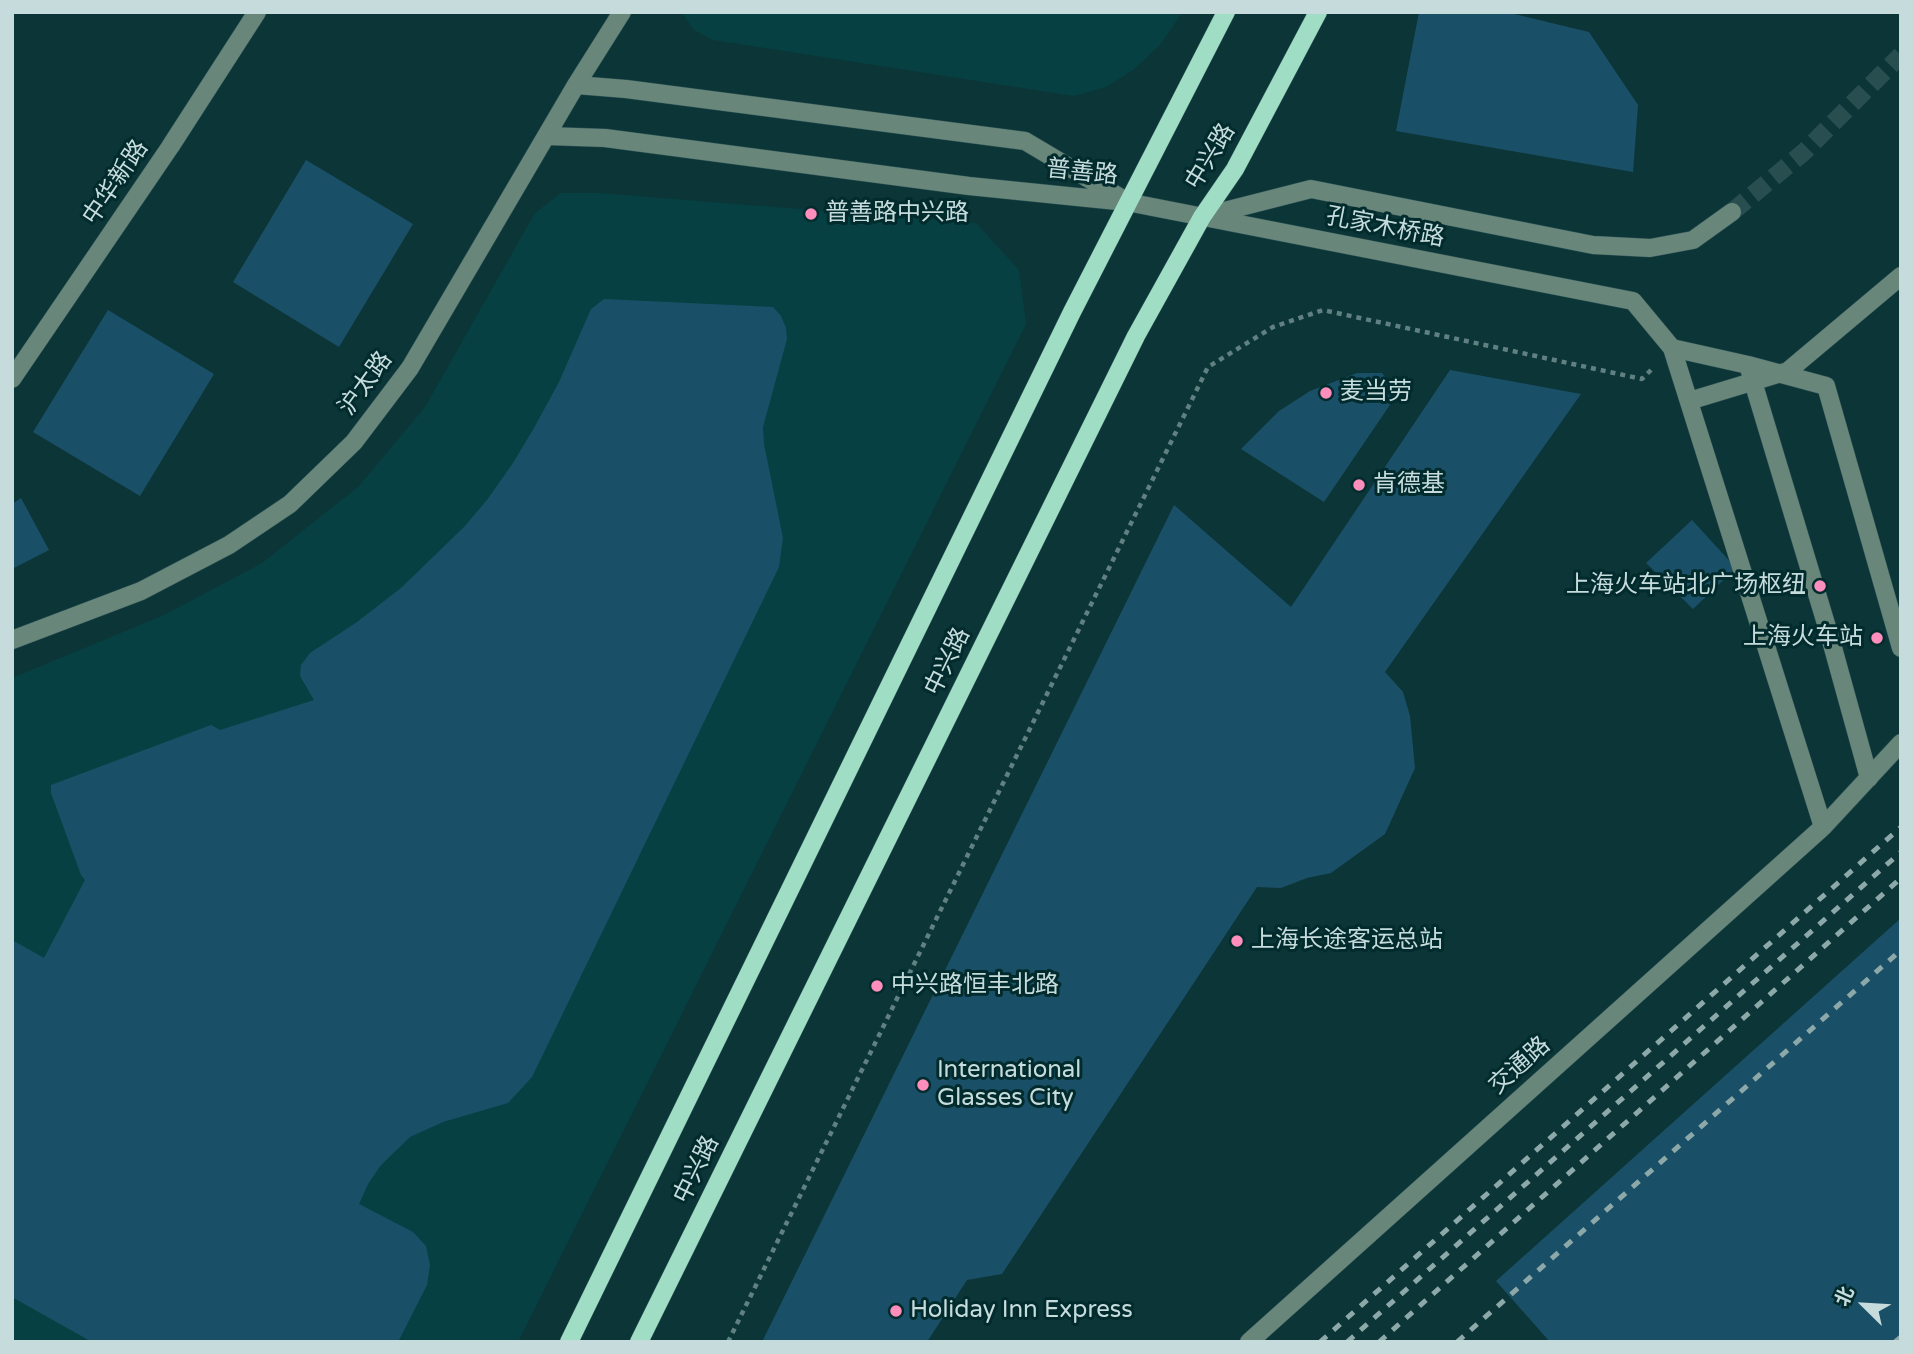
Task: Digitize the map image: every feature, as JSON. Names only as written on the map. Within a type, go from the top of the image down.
[{"type":"main road","name":"中兴路","points":[[569,1342],[1128,202],[1226,12]]},
{"type":"main road","name":"中兴路","points":[[639,1342],[1136,336],[1202,217],[1235,169],[1318,12]]},
{"type":"street","name":"中华新路","points":[[12,379],[170,148],[257,12]]},
{"type":"street","name":"沪太路","points":[[12,640],[141,591],[229,545],[290,504],[354,442],[410,368],[576,85],[622,12]]},
{"type":"street","name":"普善路","points":[[576,85],[626,89],[1025,141],[1128,202]]},
{"type":"street","name":"普善路","points":[[547,136],[605,138],[969,186],[1128,202]]},
{"type":"street","points":[[1202,217],[1311,188],[1593,245],[1650,248],[1693,240],[1732,212]]},
{"type":"street","name":"孔家木桥路","points":[[1128,202],[1633,301],[1672,348]]},
{"type":"street","points":[[1672,348],[1750,373],[1788,371],[1901,276]]},
{"type":"street","points":[[1672,348],[1823,827]]},
{"type":"street","points":[[1689,401],[1750,373]]},
{"type":"street","points":[[1750,373],[1830,637],[1869,778]]},
{"type":"street","points":[[1780,373],[1826,386],[1901,648]]},
{"type":"street","name":"交通路","points":[[1249,1342],[1823,827],[1901,743]]},
{"type":"path","points":[[729,1342],[1208,367],[1273,327],[1323,310],[1642,379],[1672,348]]},
{"type":"shaded area","points":[[681,12],[1183,12],[1159,46],[1133,70],[1106,87],[1074,96],[713,40],[694,30]]},
{"type":"shaded area","points":[[561,193],[598,193],[976,223],[1019,270],[1026,324],[518,1342],[12,1342],[12,678],[164,615],[262,563],[359,486],[425,407],[535,213]]},
{"type":"building","points":[[1419,12],[1506,12],[1589,32],[1638,105],[1633,172],[1396,131]]},
{"type":"building","points":[[306,160],[413,224],[339,347],[233,282]]},
{"type":"building","points":[[604,299],[773,307],[781,316],[787,339],[763,427],[783,538],[779,567],[532,1077],[508,1103],[443,1122],[410,1137],[381,1165],[368,1184],[359,1204],[413,1232],[426,1246],[430,1265],[427,1285],[398,1342],[92,1342],[12,1297],[12,940],[44,958],[85,880],[51,793],[51,785],[211,725],[220,730],[314,700],[300,676],[301,665],[310,653],[401,588],[464,527],[487,500],[534,428],[559,382],[591,309]]},
{"type":"building","points":[[108,310],[214,374],[140,496],[33,432]]},
{"type":"building","points":[[1450,370],[1581,394],[1385,672],[1403,692],[1410,716],[1415,768],[1385,834],[1331,873],[1307,878],[1281,888],[1257,887],[1002,1274],[967,1280],[927,1342],[762,1342],[1174,505],[1291,607]]},
{"type":"building","points":[[1357,373],[1382,373],[1398,393],[1324,502],[1241,449],[1279,411],[1310,391]]},
{"type":"building","points":[[21,498],[49,550],[12,569],[12,504]]},
{"type":"building","points":[[1692,520],[1736,568],[1693,609],[1646,563]]},
{"type":"building","points":[[1901,918],[1901,1342],[1550,1342],[1496,1281]]},
{"type":"tunnel","points":[[1732,212],[1804,152],[1901,55]]},
{"type":"railway","points":[[1320,1342],[1901,827]]},
{"type":"railway","points":[[1347,1342],[1901,852]]},
{"type":"railway","points":[[1379,1342],[1901,878]]},
{"type":"railway","points":[[1457,1342],[1901,950]]},
{"type":"railway","points":[[1895,1342],[1901,1337]]},
{"type":"place","name":"普善路中兴路","points":[[811,214]]},
{"type":"place","name":"麦当劳","points":[[1326,393]]},
{"type":"place","name":"肯德基","points":[[1359,485]]},
{"type":"place","name":"上海火车站北广场枢纽","points":[[1820,586]]},
{"type":"place","name":"上海火车站","points":[[1877,638]]},
{"type":"place","name":"上海长途客运总站","points":[[1237,941]]},
{"type":"place","name":"中兴路恒丰北路","points":[[877,986]]},
{"type":"place","name":"International Glasses City","points":[[923,1085]]},
{"type":"place","name":"Holiday Inn Express","points":[[896,1311]]}]
